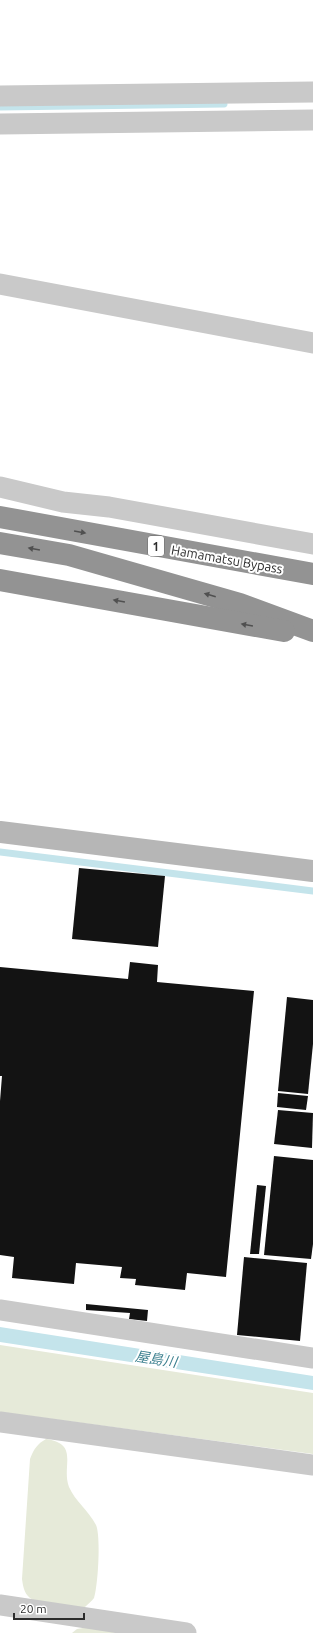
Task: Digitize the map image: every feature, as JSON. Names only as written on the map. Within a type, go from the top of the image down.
[{"type":"highway","name":"Hamamatsu Bypass","points":[[0,517],[313,574]]},
{"type":"highway","points":[[0,543],[76,557],[240,604],[313,631]]},
{"type":"highway","points":[[0,580],[313,636]]},
{"type":"street","points":[[0,96],[313,92]]},
{"type":"street","points":[[0,124],[313,120]]},
{"type":"street","points":[[0,284],[313,343]]},
{"type":"street","points":[[0,487],[63,502],[109,507],[313,544]]},
{"type":"street","points":[[59,528],[63,502]]},
{"type":"street","points":[[0,832],[313,871]]},
{"type":"street","points":[[0,1310],[313,1358]]},
{"type":"street","points":[[0,1422],[313,1465]]},
{"type":"street","points":[[0,1605],[186,1633]]},
{"type":"green space","points":[[0,1345],[313,1393],[313,1454],[0,1412]]},
{"type":"green space","points":[[46,1439],[63,1446],[66,1451],[67,1479],[69,1487],[90,1515],[98,1531],[97,1583],[94,1598],[85,1607],[57,1606],[35,1601],[28,1596],[23,1587],[22,1579],[30,1459],[36,1447]]},
{"type":"green space","points":[[89,1627],[124,1633],[72,1633],[77,1629]]},
{"type":"water","name":"屋島川","points":[[0,1327],[313,1376],[313,1390],[0,1342]]},
{"type":"building","points":[[79,868],[165,876],[158,947],[72,939]]},
{"type":"building","points":[[130,962],[158,965],[157,982],[254,991],[226,1277],[187,1273],[185,1290],[135,1285],[136,1279],[120,1278],[122,1267],[76,1263],[74,1284],[12,1278],[14,1257],[0,1255],[0,1101],[2,1076],[0,1076],[0,967],[128,979]]},
{"type":"building","points":[[287,997],[313,1000],[313,1044],[308,1094],[278,1091]]},
{"type":"building","points":[[278,1093],[308,1096],[306,1110],[277,1107]]},
{"type":"building","points":[[278,1110],[313,1113],[312,1148],[274,1144]]},
{"type":"building","points":[[274,1156],[313,1160],[313,1244],[311,1259],[264,1255]]},
{"type":"building","points":[[257,1185],[266,1186],[259,1254],[250,1254]]},
{"type":"building","points":[[244,1257],[307,1263],[300,1341],[237,1335]]},
{"type":"building","points":[[86,1304],[148,1310],[147,1321],[129,1319],[130,1313],[86,1310]]},
{"type":"waterway","points":[[0,107],[224,104]]},
{"type":"waterway","points":[[0,852],[313,891]]}]
